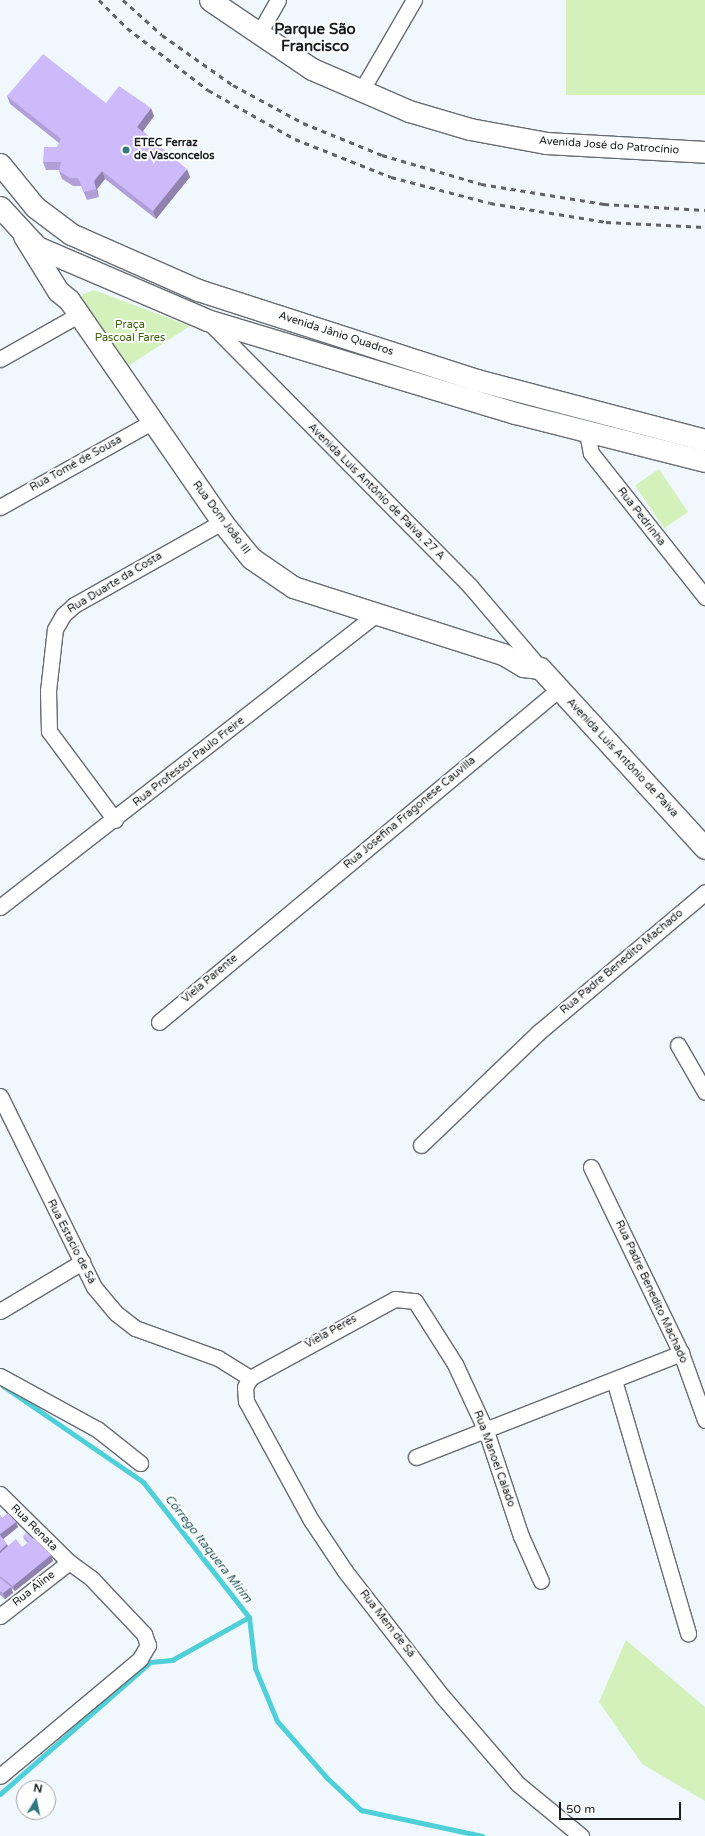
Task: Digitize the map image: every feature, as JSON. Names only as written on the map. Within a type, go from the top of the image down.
[{"type":"main road","name":"Avenida José do Patrocínio","points":[[210,0],[258,35],[312,69],[360,93],[470,128],[546,143],[705,152]]},
{"type":"main road","name":"Avenida Jânio Quadros","points":[[0,164],[47,219],[99,248],[198,290],[477,380],[705,440]]},
{"type":"main road","points":[[0,207],[24,236],[61,260],[207,320],[587,433],[705,461]]},
{"type":"main road","points":[[47,219],[70,288],[73,308]]},
{"type":"main road","name":"Rua Dom João III","points":[[24,236],[58,292],[73,308],[222,522],[268,572],[293,587],[504,654],[523,666],[540,668]]},
{"type":"main road","name":"Avenida Luis Antônio de Paiva","points":[[540,668],[558,690],[705,848]]},
{"type":"street","points":[[258,35],[278,0]]},
{"type":"street","points":[[360,93],[414,0]]},
{"type":"street","points":[[0,359],[73,308]]},
{"type":"street","name":"Avenida Luis Antônio de Paiva, 27 A","points":[[207,320],[470,586],[540,668]]},
{"type":"street","name":"Rua Tomé de Sousa","points":[[0,507],[153,421]]},
{"type":"street","name":"Rua Pedrinha","points":[[587,433],[590,453],[705,597]]},
{"type":"street","name":"Rua Duarte da Costa","points":[[115,820],[49,731],[48,691],[55,629],[62,615],[74,605],[222,522]]},
{"type":"street","name":"Rua Professor Paulo Freire","points":[[0,907],[115,820],[376,614]]},
{"type":"street","name":"Rua Josefina Fragonese Cauvilla","points":[[262,936],[558,690]]},
{"type":"street","name":"Rua Padre Benedito Machado","points":[[421,1145],[539,1032],[705,892]]},
{"type":"street","name":"Viela Parente","points":[[159,1022],[262,936]]},
{"type":"street","points":[[678,1045],[705,1092]]},
{"type":"street","name":"Rua Estacio de Sá","points":[[0,1096],[94,1287],[117,1314],[135,1328],[218,1358],[250,1378]]},
{"type":"street","name":"Rua Padre Benedito Machado","points":[[591,1167],[681,1354],[705,1420]]},
{"type":"street","points":[[0,1311],[82,1262]]},
{"type":"street","name":"Viela Peres","points":[[250,1378],[395,1299],[415,1300]]},
{"type":"street","name":"Rua Manoel Calado","points":[[415,1300],[452,1358],[486,1431],[521,1536],[541,1581]]},
{"type":"street","points":[[416,1457],[681,1354]]},
{"type":"street","points":[[0,1376],[97,1429],[140,1463]]},
{"type":"street","name":"Rua Mem de Sá","points":[[250,1378],[245,1386],[246,1401],[311,1520],[346,1571],[442,1696],[518,1784],[581,1836]]},
{"type":"street","points":[[614,1380],[688,1633]]},
{"type":"street","name":"Rua Renata","points":[[0,1494],[69,1562],[92,1580],[144,1634],[148,1645],[140,1659],[0,1776]]},
{"type":"street","name":"Rua Aline","points":[[0,1616],[69,1562]]},
{"type":"green space","points":[[566,0],[705,0],[705,95],[566,95]]},
{"type":"green space","name":"Praça Pascoal Fares","points":[[94,290],[190,326],[125,368],[78,302],[83,294]]},
{"type":"green space","points":[[659,469],[688,512],[664,528],[635,485]]},
{"type":"green space","points":[[626,1640],[705,1707],[705,1801],[642,1764],[599,1702]]},
{"type":"building","points":[[43,54],[106,103],[119,86],[151,108],[137,127],[187,169],[153,211],[102,171],[94,181],[96,189],[84,192],[78,178],[70,178],[59,171],[61,162],[43,162],[44,147],[57,147],[61,139],[7,96]]},
{"type":"building","points":[[8,1513],[16,1522],[0,1534],[0,1515],[2,1518]]},
{"type":"building","points":[[26,1533],[33,1539],[29,1542],[23,1536]]},
{"type":"building","points":[[0,1535],[7,1544],[0,1551]]},
{"type":"building","points":[[34,1538],[51,1555],[13,1586],[0,1576],[0,1553],[16,1539],[22,1547]]},
{"type":"building","points":[[0,1578],[11,1587],[3,1593],[0,1591]]},
{"type":"waterway","name":"Córrego Itaquera Mirim","points":[[3,1386],[143,1482],[249,1617],[255,1668],[277,1721],[327,1778],[361,1810],[482,1836]]},
{"type":"waterway","points":[[0,1794],[150,1662],[172,1660],[249,1617]]},
{"type":"railway","points":[[99,0],[127,28],[208,90],[295,139],[391,177],[490,203],[606,222],[705,227]]},
{"type":"railway","points":[[123,0],[162,35],[233,85],[303,123],[382,155],[481,184],[604,204],[705,210]]},
{"type":"place","name":"ETEC Ferraz de Vasconcelos","points":[[126,150]]},
{"type":"district","name":"Parque São Francisco","points":[[315,38]]}]
